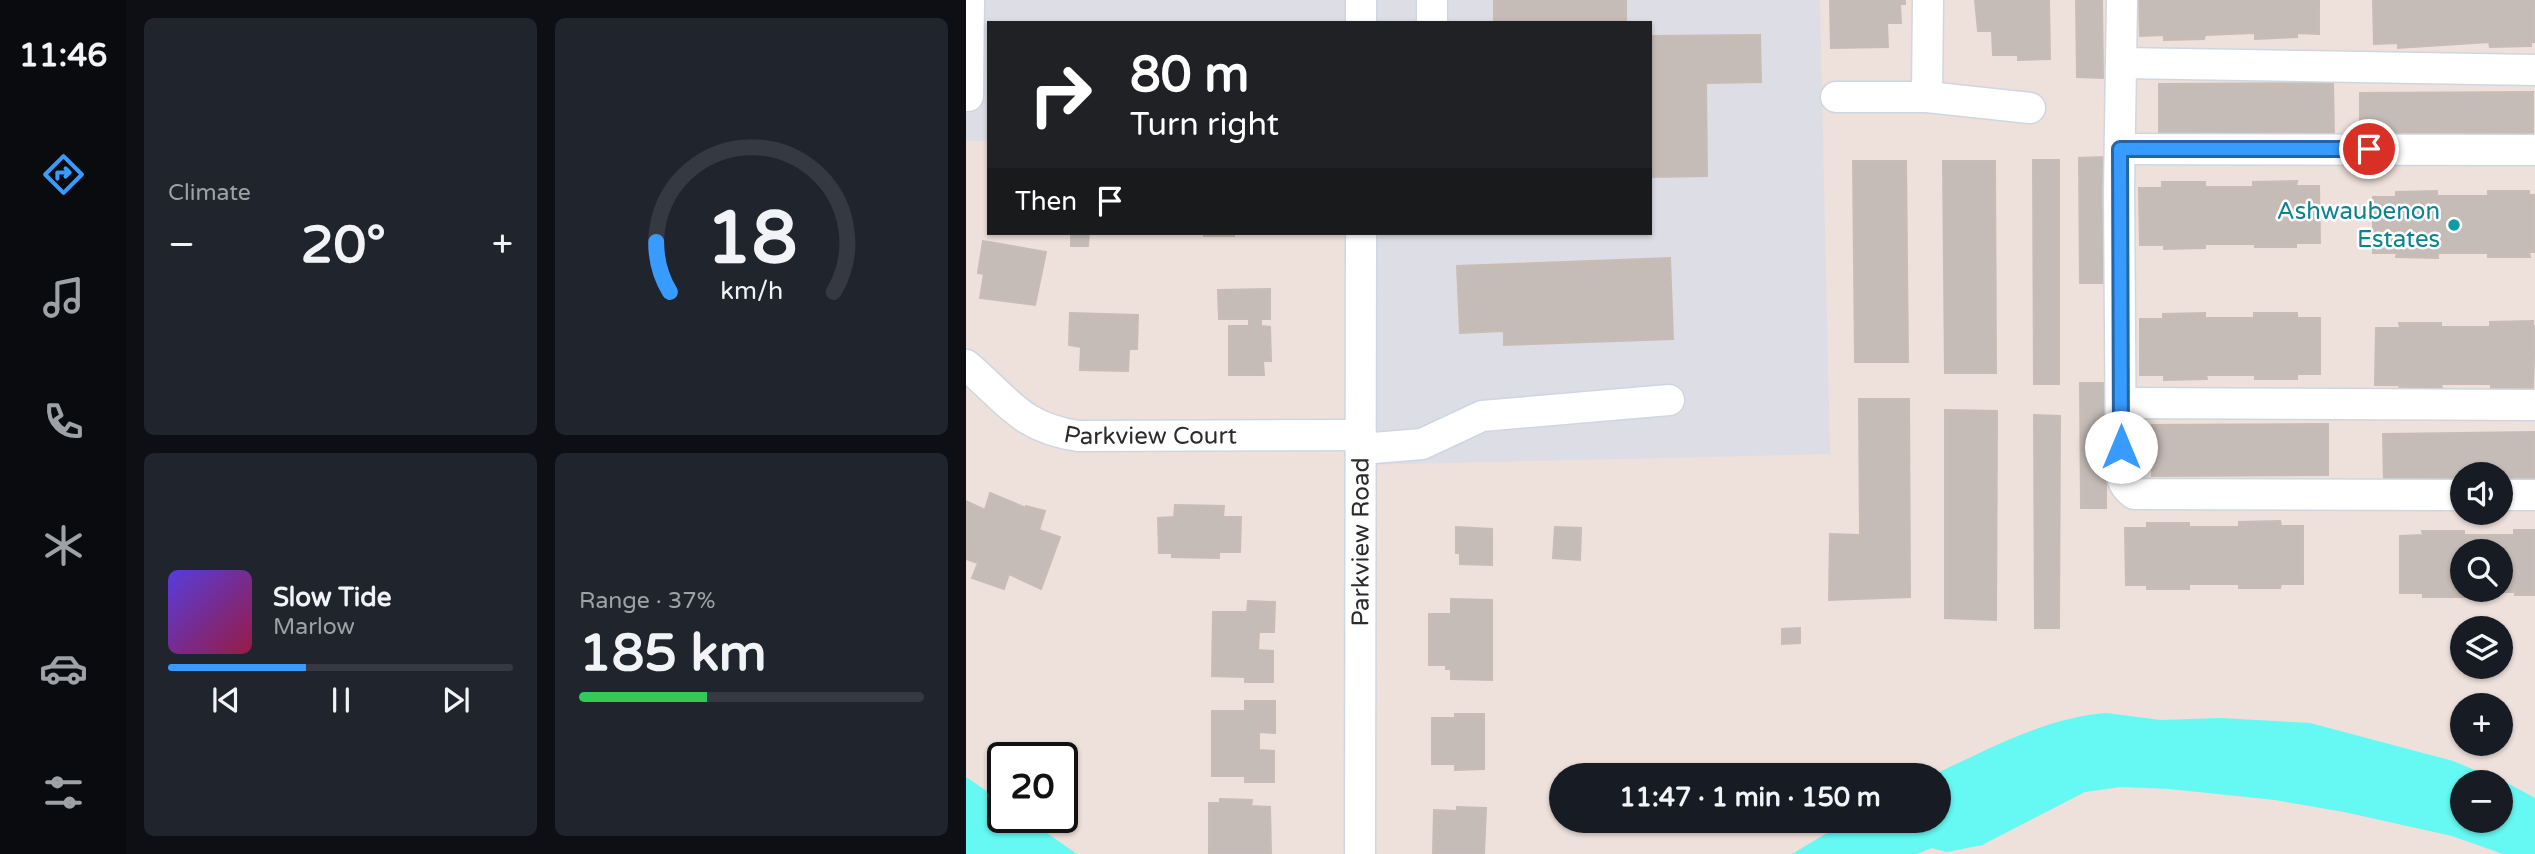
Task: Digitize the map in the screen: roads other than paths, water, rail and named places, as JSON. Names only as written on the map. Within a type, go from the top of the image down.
[{"type":"street","points":[[966,96],[969,0]]},
{"type":"street","points":[[1361,0],[1361,21]]},
{"type":"street","points":[[1432,0],[1432,21]]},
{"type":"street","points":[[1927,97],[1928,0]]},
{"type":"street","points":[[2122,0],[2121,403],[2122,481],[2127,490],[2134,494],[2450,495]]},
{"type":"street","points":[[2121,63],[2535,70]]},
{"type":"street","points":[[1836,97],[1927,97],[2030,108]]},
{"type":"street","points":[[2120,149],[2535,150]]},
{"type":"street","name":"Parkview Road","points":[[1360,854],[1362,235]]},
{"type":"street","name":"Parkview Court","points":[[966,365],[1016,412],[1041,427],[1078,436],[1422,444],[1482,416],[1669,400]]},
{"type":"street","points":[[2121,403],[2535,405]]},
{"type":"street","points":[[2513,495],[2535,495]]},
{"type":"water","points":[[2106,713],[2161,720],[2221,718],[2310,723],[2453,761],[2475,770],[2450,770],[2450,833],[2513,833],[2513,786],[2535,798],[2535,854],[2503,854],[2452,836],[2275,800],[2121,787],[2085,792],[1982,845],[1947,852],[1931,848],[1917,854],[1792,854],[1827,833],[1951,833],[1951,766],[2017,736],[2061,721]]},
{"type":"water","points":[[966,777],[987,791],[987,833],[1047,833],[1077,854],[966,854]]},
{"type":"place","name":"Ashwaubenon Estates","points":[[2454,225]]}]
